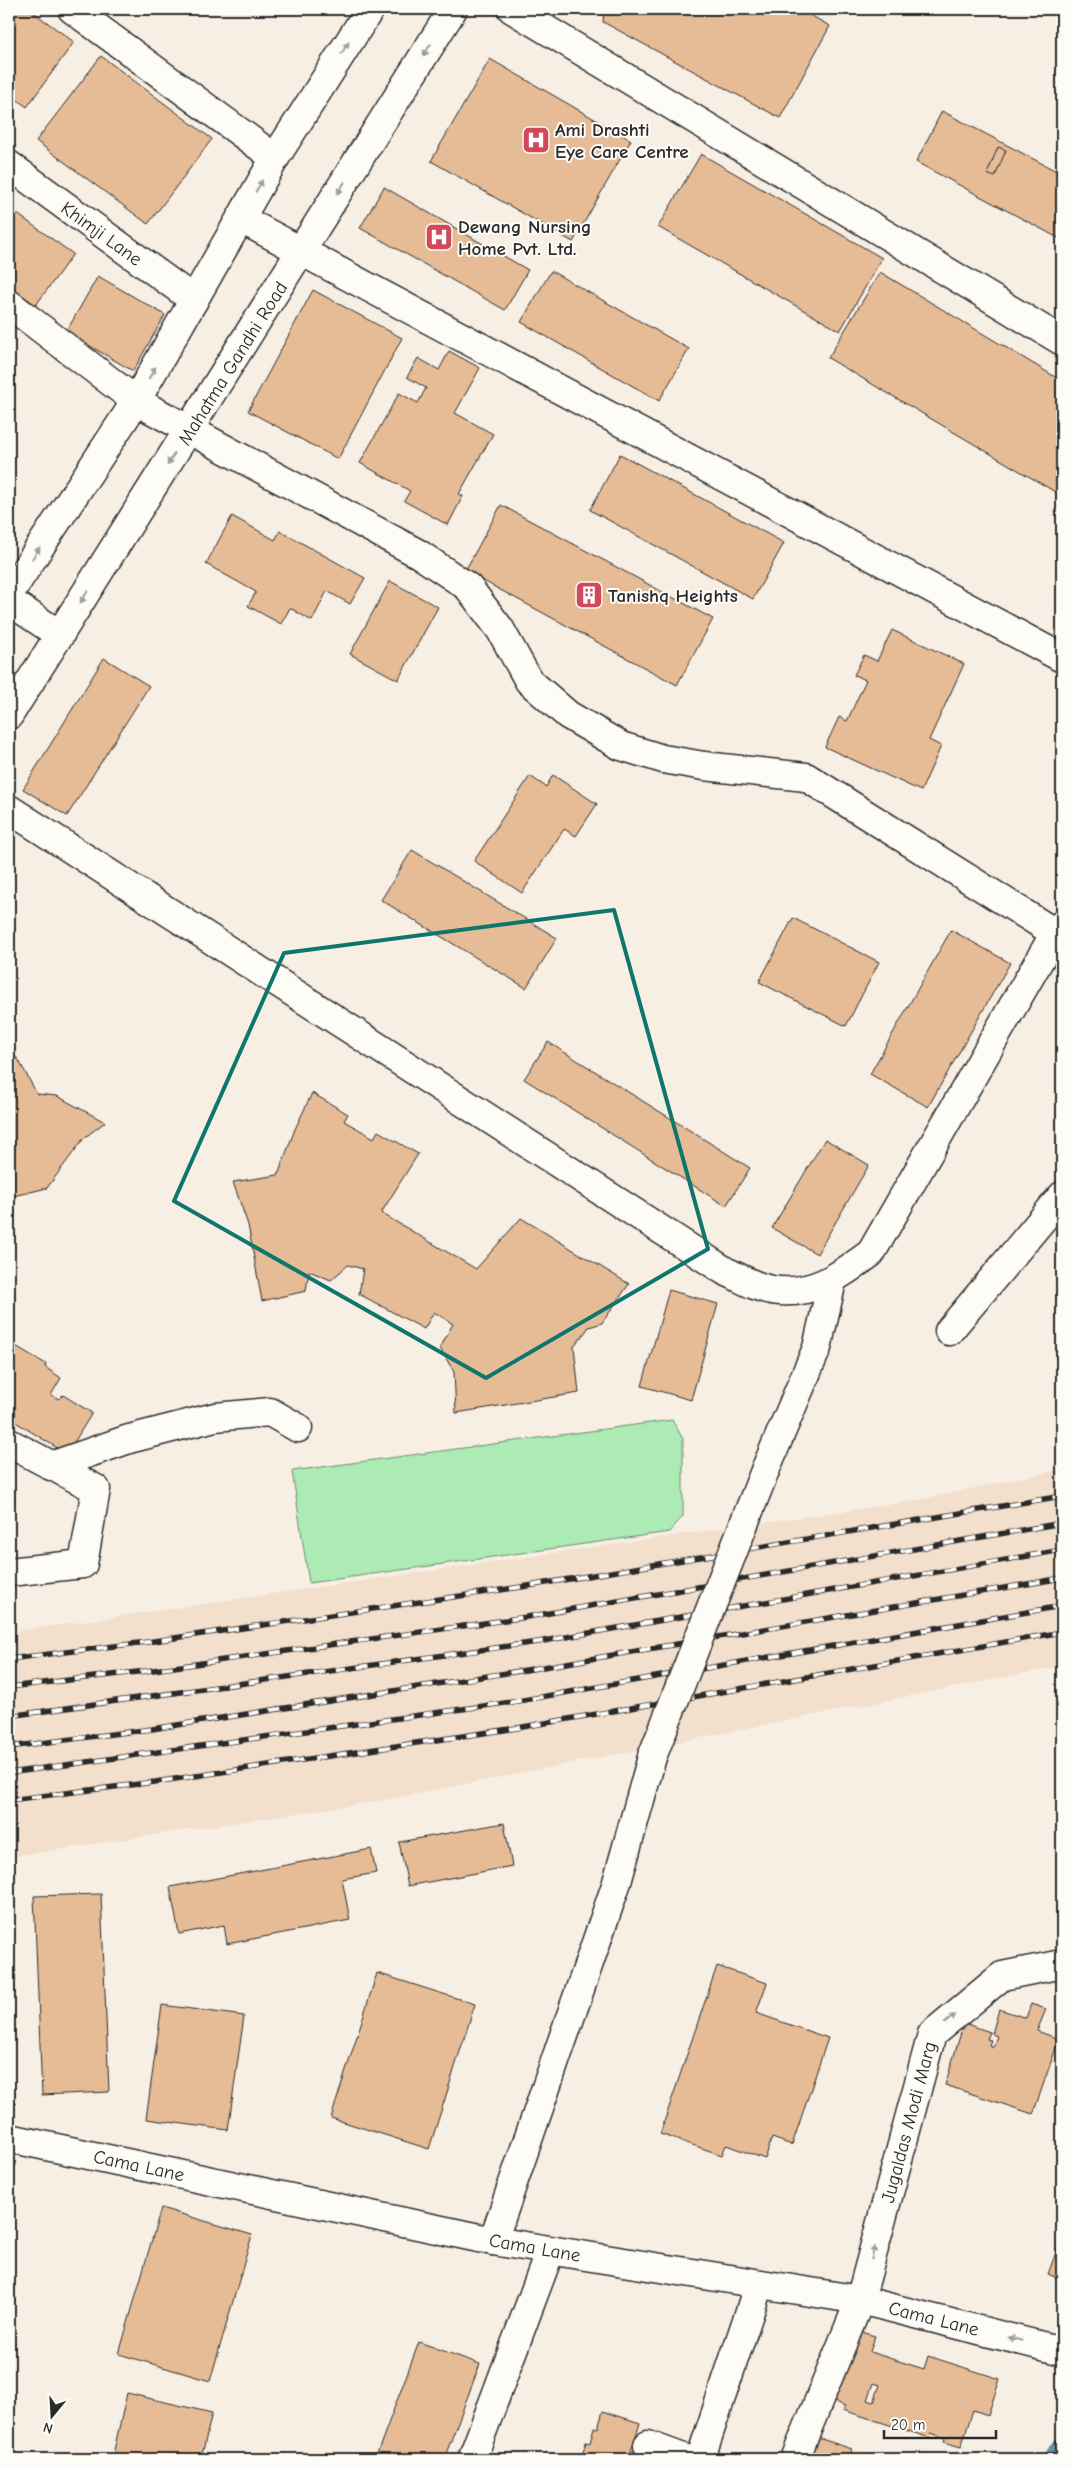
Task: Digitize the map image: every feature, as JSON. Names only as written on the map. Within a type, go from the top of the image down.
[{"type":"street","points":[[72,9],[275,158]]},
{"type":"street","points":[[9,594],[136,401],[275,158],[370,9]]},
{"type":"street","name":"Mahatma Gandhi Road","points":[[10,710],[60,635],[453,9]]},
{"type":"street","points":[[512,9],[1062,341]]},
{"type":"street","name":"Khimji Lane","points":[[9,165],[194,300]]},
{"type":"street","points":[[241,219],[1062,658]]},
{"type":"street","points":[[9,304],[136,401],[419,554],[468,587],[500,629],[529,681],[568,715],[621,746],[662,759],[704,766],[806,777],[1059,929],[871,1253],[832,1281],[803,1291],[771,1290],[725,1271],[9,809]]},
{"type":"street","points":[[9,601],[60,635]]},
{"type":"street","points":[[949,1331],[1062,1196]]},
{"type":"street","points":[[493,2241],[616,1882],[652,1757],[766,1468],[817,1348],[832,1281]]},
{"type":"street","points":[[51,1466],[129,1439],[215,1417],[270,1412],[298,1428]]},
{"type":"street","points":[[9,1443],[96,1489],[83,1564],[9,1572]]},
{"type":"street","name":"Jugaldas Modi Marg","points":[[795,2459],[860,2300],[932,2034],[1002,1976],[1062,1964]]},
{"type":"street","name":"Cama Lane","points":[[9,2138],[493,2241],[860,2300],[1062,2351]]},
{"type":"street","points":[[472,2459],[550,2251]]},
{"type":"street","points":[[696,2459],[702,2454],[759,2284]]},
{"type":"street","points":[[648,2446],[686,2459]]},
{"type":"highlighted area","points":[[614,910],[708,1249],[486,1378],[174,1201],[284,953]]},
{"type":"shaded area","points":[[1062,1469],[1062,1666],[391,1799],[9,1857],[9,1632],[919,1500]]},
{"type":"green space","points":[[672,1420],[683,1439],[683,1516],[669,1532],[309,1583],[292,1471]]},
{"type":"building","points":[[9,9],[29,9],[74,42],[27,107],[9,94]]},
{"type":"building","points":[[604,9],[799,9],[830,26],[780,118],[603,22]]},
{"type":"building","points":[[101,56],[212,139],[148,224],[36,141]]},
{"type":"building","points":[[490,59],[631,140],[573,242],[431,161]]},
{"type":"building","points":[[942,111],[1062,174],[1062,240],[916,162]]},
{"type":"building","points":[[998,147],[1006,150],[995,177],[987,174]]},
{"type":"building","points":[[701,154],[882,258],[840,331],[658,227]]},
{"type":"building","points":[[384,187],[528,270],[505,310],[360,228]]},
{"type":"building","points":[[9,208],[73,254],[36,305],[9,286]]},
{"type":"building","points":[[551,271],[689,349],[659,401],[521,322]]},
{"type":"building","points":[[880,272],[1062,381],[1062,485],[1057,493],[828,358]]},
{"type":"building","points":[[98,276],[165,315],[133,371],[66,332]]},
{"type":"building","points":[[313,290],[402,338],[338,459],[248,411]]},
{"type":"building","points":[[449,351],[480,368],[455,413],[493,434],[459,494],[463,496],[448,525],[404,501],[410,491],[360,463],[399,393],[418,403],[426,388],[407,377],[418,358],[439,370]]},
{"type":"building","points":[[620,454],[784,543],[753,599],[590,510]]},
{"type":"building","name":"Tanishq Heights","points":[[501,505],[713,619],[677,685],[465,571]]},
{"type":"building","points":[[232,516],[275,540],[280,531],[365,578],[350,604],[327,591],[312,621],[290,608],[281,624],[248,606],[256,592],[206,564]]},
{"type":"building","points":[[390,581],[438,607],[398,680],[350,654]]},
{"type":"building","points":[[892,630],[964,664],[929,740],[941,746],[921,791],[825,747],[839,717],[847,721],[866,680],[854,675],[864,655],[877,661]]},
{"type":"building","points":[[104,658],[149,686],[67,816],[23,789]]},
{"type":"building","points":[[553,775],[597,804],[576,836],[564,829],[522,893],[474,861],[530,776],[546,787]]},
{"type":"building","points":[[412,850],[557,938],[526,988],[381,900]]},
{"type":"building","points":[[793,918],[879,962],[846,1026],[759,982]]},
{"type":"building","points":[[951,930],[1010,963],[928,1107],[870,1074]]},
{"type":"building","points":[[548,1042],[750,1168],[726,1206],[524,1079]]},
{"type":"building","points":[[9,1052],[18,1059],[37,1094],[57,1096],[105,1122],[84,1138],[47,1188],[9,1197]]},
{"type":"building","points":[[312,1093],[348,1114],[344,1121],[374,1138],[378,1131],[418,1154],[381,1213],[476,1269],[521,1218],[629,1284],[602,1323],[589,1327],[574,1347],[579,1393],[456,1413],[454,1372],[440,1348],[453,1324],[434,1312],[424,1329],[359,1294],[363,1269],[348,1265],[331,1280],[309,1271],[306,1291],[262,1301],[248,1225],[233,1182],[278,1175],[295,1129]]},
{"type":"building","points":[[825,1139],[869,1165],[817,1254],[772,1228]]},
{"type":"building","points":[[669,1290],[718,1304],[691,1400],[642,1386]]},
{"type":"building","points":[[9,1342],[46,1364],[45,1367],[61,1378],[51,1395],[59,1399],[63,1395],[92,1413],[67,1454],[9,1418]]},
{"type":"building","points":[[9,1492],[15,1496],[9,1505]]},
{"type":"building","points":[[504,1823],[512,1866],[408,1886],[399,1842]]},
{"type":"building","points":[[371,1849],[376,1873],[342,1879],[350,1920],[227,1944],[224,1925],[179,1934],[170,1887]]},
{"type":"building","points":[[101,1894],[109,2092],[42,2095],[34,1896]]},
{"type":"building","points":[[717,1966],[767,1983],[756,2013],[828,2038],[792,2145],[772,2138],[765,2159],[726,2145],[722,2155],[660,2134]]},
{"type":"building","points":[[377,1973],[475,2004],[429,2149],[331,2118]]},
{"type":"building","points":[[1031,2004],[1046,2009],[1037,2031],[1059,2039],[1033,2114],[945,2085],[964,2023],[990,2032],[987,2039],[991,2040],[989,2045],[993,2047],[997,2036],[992,2034],[999,2009],[1026,2018]]},
{"type":"building","points":[[162,2005],[244,2016],[228,2130],[146,2119]]},
{"type":"building","points":[[161,2208],[252,2235],[210,2381],[119,2354]]},
{"type":"building","points":[[1062,2236],[1062,2280],[1048,2274]]},
{"type":"building","points":[[841,2326],[875,2336],[870,2352],[924,2369],[928,2356],[1000,2379],[988,2415],[973,2410],[961,2447],[944,2442],[945,2438],[931,2433],[930,2438],[843,2410],[845,2406],[819,2397]],"holes":[[[874,2383],[880,2385],[874,2402],[868,2400]]]},
{"type":"building","points":[[419,2342],[480,2364],[444,2459],[375,2459]]},
{"type":"building","points":[[127,2393],[212,2413],[201,2459],[112,2459]]},
{"type":"building","points":[[603,2411],[640,2423],[631,2451],[658,2459],[581,2459],[586,2442],[590,2443],[594,2427],[598,2428]]},
{"type":"building","points":[[809,2435],[852,2449],[849,2459],[801,2459]]},
{"type":"building","points":[[867,2453],[885,2459],[865,2459]]},
{"type":"waterway","points":[[1047,2459],[1062,2440]]},
{"type":"railway","points":[[9,1659],[147,1642],[528,1586],[1062,1496]]},
{"type":"railway","points":[[9,1687],[146,1671],[527,1617],[1062,1523]]},
{"type":"railway","points":[[9,1716],[538,1642],[1062,1550]]},
{"type":"railway","points":[[9,1747],[152,1729],[526,1670],[1062,1578]]},
{"type":"railway","points":[[9,1773],[512,1702],[1062,1606]]},
{"type":"railway","points":[[9,1800],[155,1782],[517,1728],[1062,1632]]},
{"type":"place","name":"Ami Drashti Eye Care Centre","points":[[536,140]]},
{"type":"place","name":"Dewang Nursing Home Pvt. Ltd.","points":[[439,237]]},
{"type":"place","name":"Tanishq Heights","points":[[589,595]]}]
